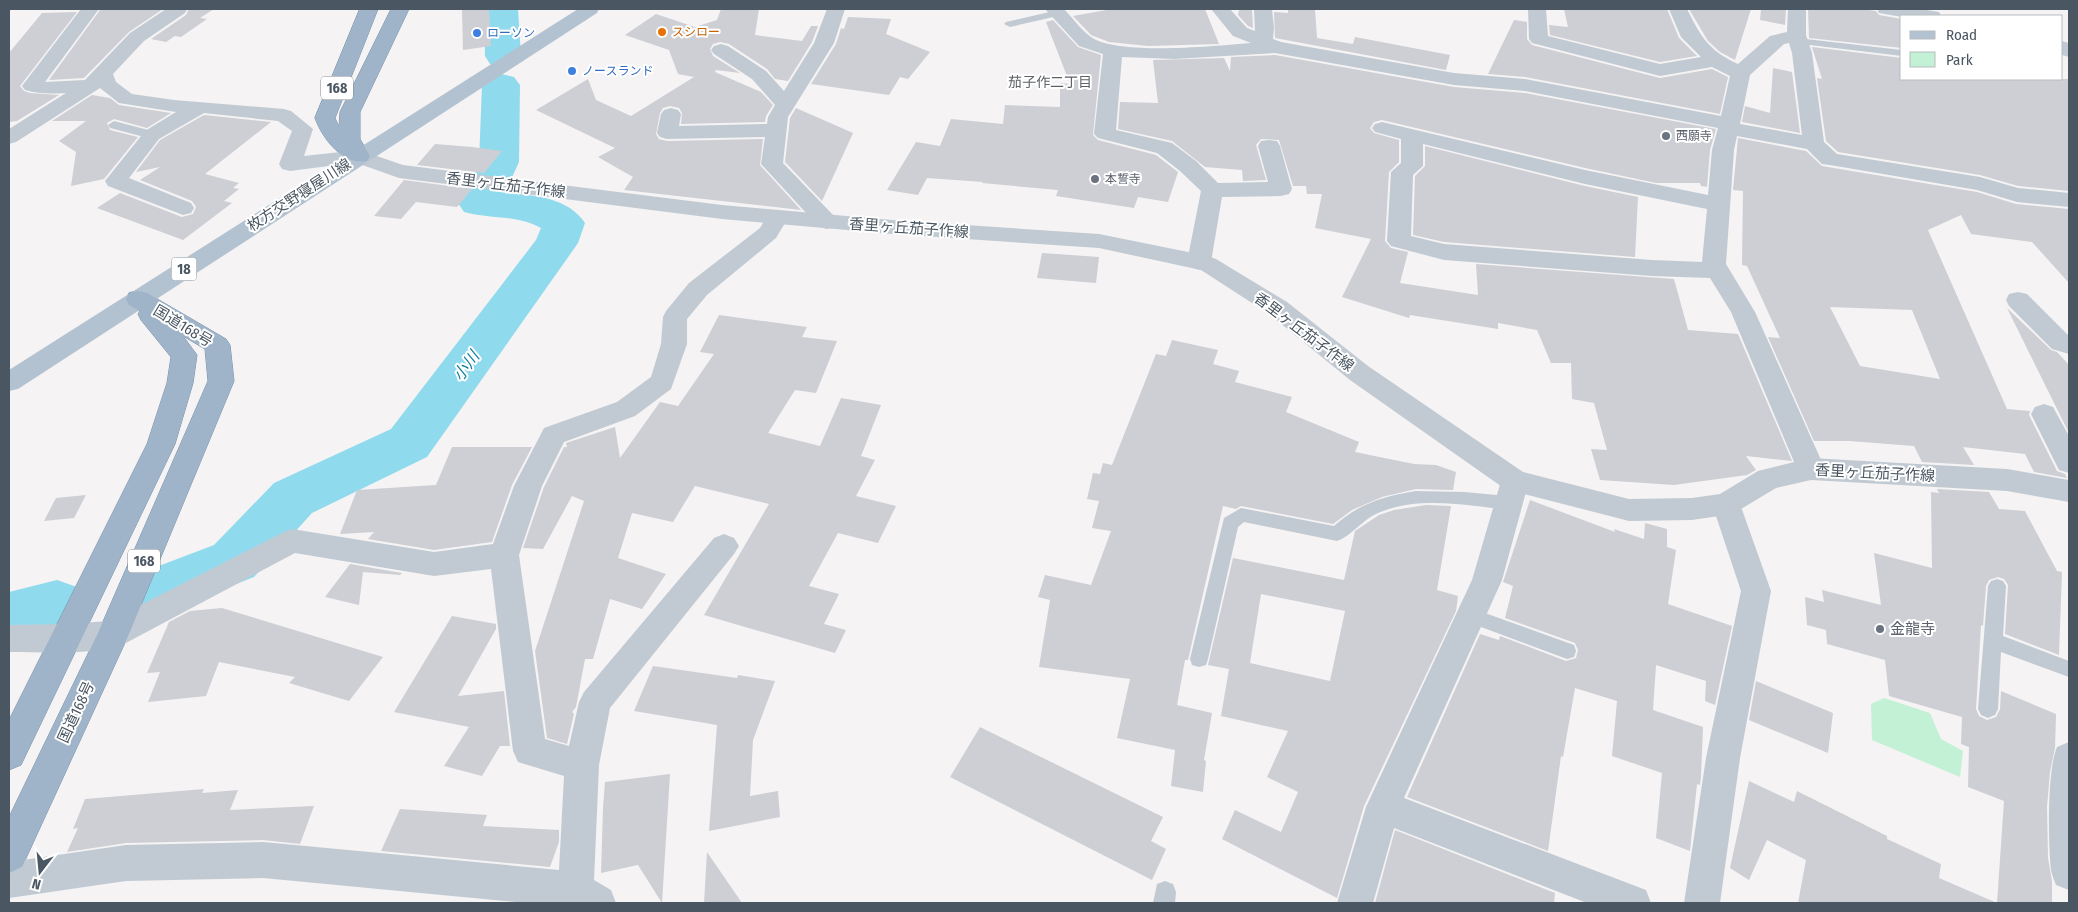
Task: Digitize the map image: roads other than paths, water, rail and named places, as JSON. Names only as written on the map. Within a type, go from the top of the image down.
[{"type":"highway","name":"168","points":[[359,156],[338,143],[329,131],[325,118],[369,9]]},
{"type":"highway","name":"168","points":[[359,156],[349,139],[350,112],[400,9]]},
{"type":"highway","name":"国道168号","points":[[9,855],[113,634],[221,381],[217,345],[138,299]]},
{"type":"highway","name":"国道168号","points":[[9,754],[161,444],[180,383],[184,355],[138,299]]},
{"type":"main road","name":"枚方交野寝屋川線","points":[[9,382],[590,9]]},
{"type":"street","points":[[90,9],[32,86],[46,88],[97,80],[120,92],[126,99],[174,106],[325,118]]},
{"type":"street","points":[[9,138],[97,80],[137,37],[178,9]]},
{"type":"street","points":[[827,222],[772,164],[778,117],[824,44],[836,9]]},
{"type":"street","points":[[1220,9],[1240,32],[1270,45],[1454,79],[1525,85],[1814,144],[1830,159],[1980,184],[2017,195],[2069,200]]},
{"type":"street","points":[[1262,9],[1270,45]]},
{"type":"street","points":[[1537,9],[1539,39],[1660,70],[1715,61]]},
{"type":"street","points":[[1678,9],[1691,36],[1715,61],[1740,73]]},
{"type":"street","points":[[1797,9],[1797,38],[1802,53],[1814,144]]},
{"type":"street","points":[[1886,9],[1925,15]]},
{"type":"street","points":[[1056,11],[1086,42],[1113,51],[1189,52],[1270,45]]},
{"type":"street","points":[[1797,38],[1777,40],[1740,73],[1723,150],[1714,264],[1743,312],[1811,469]]},
{"type":"street","points":[[721,50],[759,75],[786,105]]},
{"type":"street","points":[[1113,51],[1105,134],[1164,148],[1188,166],[1212,190],[1281,189],[1269,146]]},
{"type":"street","points":[[183,208],[116,181],[152,135],[200,107]]},
{"type":"street","points":[[284,115],[303,129],[290,164],[359,156]]},
{"type":"street","points":[[1382,128],[1585,177],[1719,204]]},
{"type":"street","points":[[667,131],[777,130]]},
{"type":"street","points":[[1412,135],[1412,166],[1402,172],[1399,241],[1444,252],[1652,268],[1718,270]]},
{"type":"street","name":"香里ヶ丘茄子作線","points":[[359,156],[399,171],[777,218],[1099,241],[1208,264],[1278,308],[1511,492],[1630,510],[1692,509],[1726,504],[1768,479],[1811,469],[2007,480],[2069,490]]},
{"type":"street","points":[[1199,262],[1212,190]]},
{"type":"street","points":[[582,765],[530,750],[504,555],[528,486],[554,435],[626,409],[662,382],[674,344],[675,317],[698,290],[768,233],[777,218]]},
{"type":"street","points":[[2018,300],[2038,317],[2061,343],[2069,345]]},
{"type":"street","points":[[2044,414],[2069,462]]},
{"type":"street","points":[[1355,903],[1383,807],[1487,580],[1511,492]]},
{"type":"street","points":[[1702,903],[1723,758],[1756,591],[1726,504]]},
{"type":"street","points":[[9,638],[66,638],[113,634],[292,541],[434,564],[504,555]]},
{"type":"street","points":[[9,880],[126,863],[263,860],[568,896],[582,765],[595,702],[724,546]]},
{"type":"street","points":[[2069,758],[2069,872]]},
{"type":"street","points":[[1383,807],[1633,903]]},
{"type":"lane","points":[[1010,24],[1056,11]]},
{"type":"lane","points":[[1797,38],[1900,53]]},
{"type":"lane","points":[[114,125],[152,135]]},
{"type":"lane","points":[[1198,659],[1230,523],[1241,515],[1336,534],[1347,521],[1367,510],[1396,501],[1428,498],[1462,498],[1511,492]]},
{"type":"lane","points":[[1988,709],[1997,586]]},
{"type":"lane","points":[[1471,616],[1567,651]]},
{"type":"lane","points":[[1993,641],[2069,669]]},
{"type":"waterway","name":"小川","points":[[501,9],[503,56]]},
{"type":"waterway","name":"小川","points":[[163,589],[234,561],[293,498],[409,443],[556,243],[564,223],[539,209],[479,203],[499,162],[501,85]]},
{"type":"waterway","name":"小川","points":[[9,616],[57,604]]},
{"type":"place","name":"スシロー","points":[[662,32]]},
{"type":"place","name":"ローソン","points":[[477,33]]},
{"type":"place","name":"ノースランド","points":[[572,71]]},
{"type":"place","name":"西願寺","points":[[1666,136]]},
{"type":"place","name":"本誓寺","points":[[1095,179]]},
{"type":"place","name":"金龍寺","points":[[1880,629]]},
{"type":"district","name":"茄子作二丁目","points":[[1050,82]]}]
